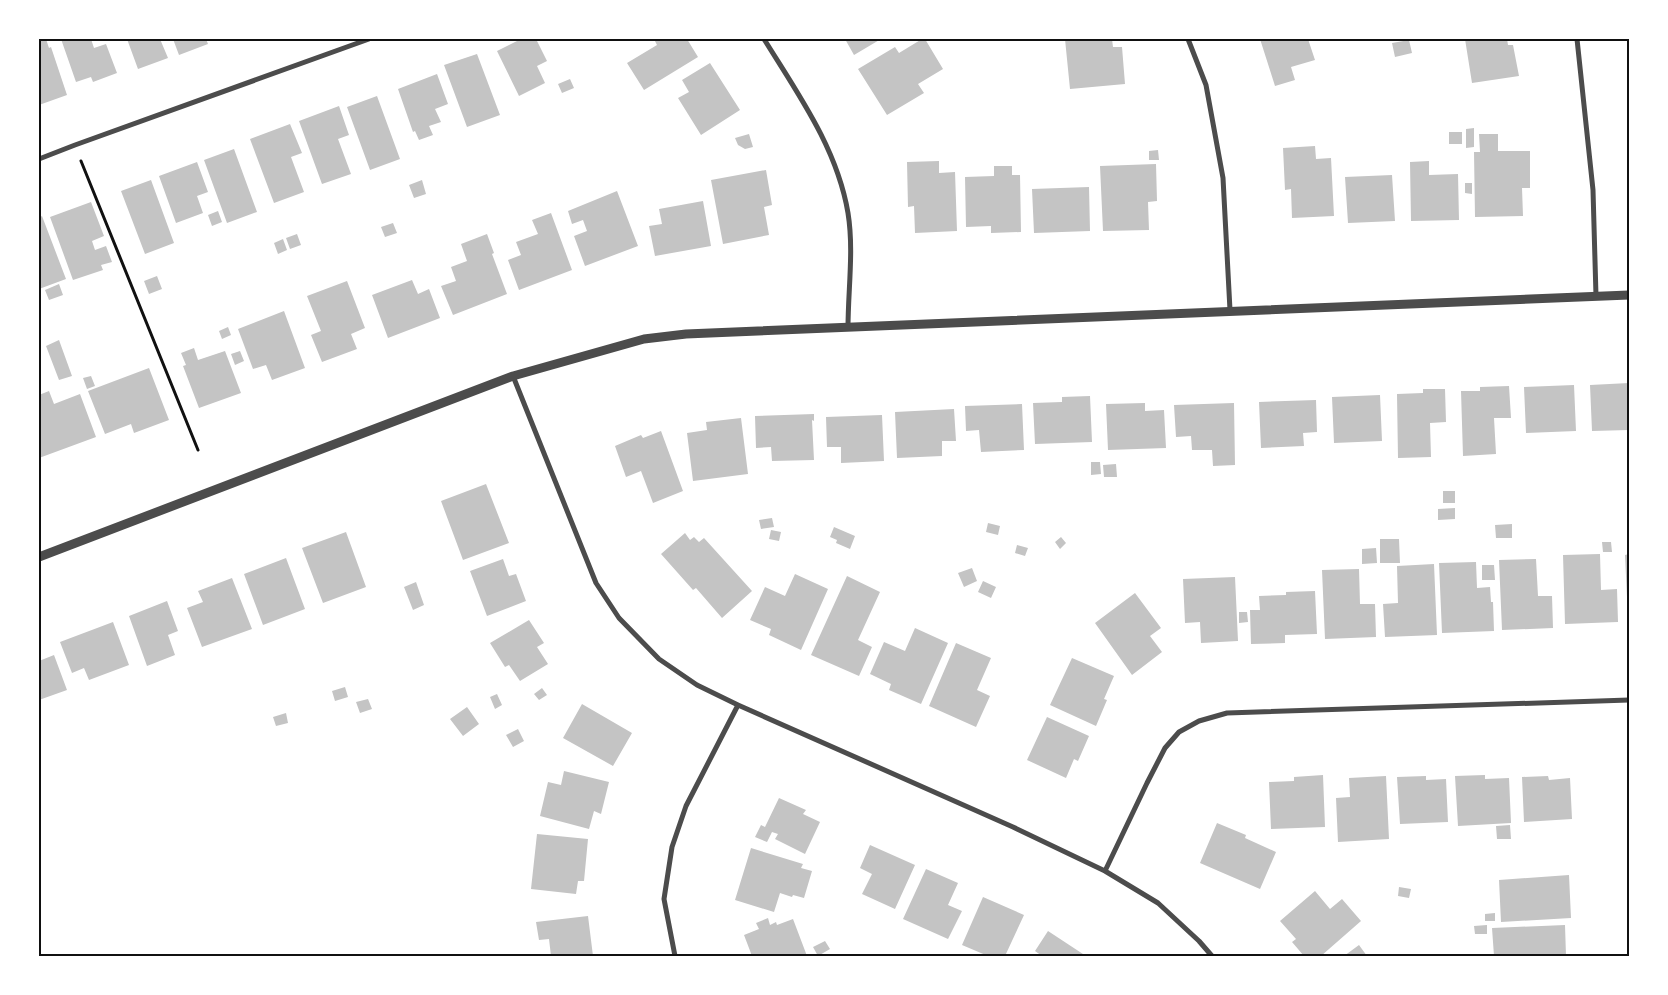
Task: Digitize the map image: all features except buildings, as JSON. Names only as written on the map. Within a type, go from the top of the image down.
[{"type":"street","points":[[39,159],[369,39]]},
{"type":"street","points":[[764,39],[818,127],[837,169],[848,214],[851,253],[848,328]]},
{"type":"street","points":[[1188,39],[1206,85],[1223,178],[1230,310]]},
{"type":"street","points":[[1577,39],[1594,190],[1596,296]]},
{"type":"street","points":[[39,557],[513,376],[644,340],[686,334],[1230,310],[1629,295]]},
{"type":"street","points":[[513,376],[596,583],[619,618],[658,659],[697,685],[738,705],[1013,827],[1104,871],[1158,903],[1199,941],[1212,956]]},
{"type":"street","points":[[1104,871],[1165,748],[1179,732],[1199,721],[1227,713],[1629,700]]},
{"type":"street","points":[[674,956],[664,899],[672,847],[686,806],[738,705]]},
{"type":"path","points":[[75,145],[198,450]]}]
